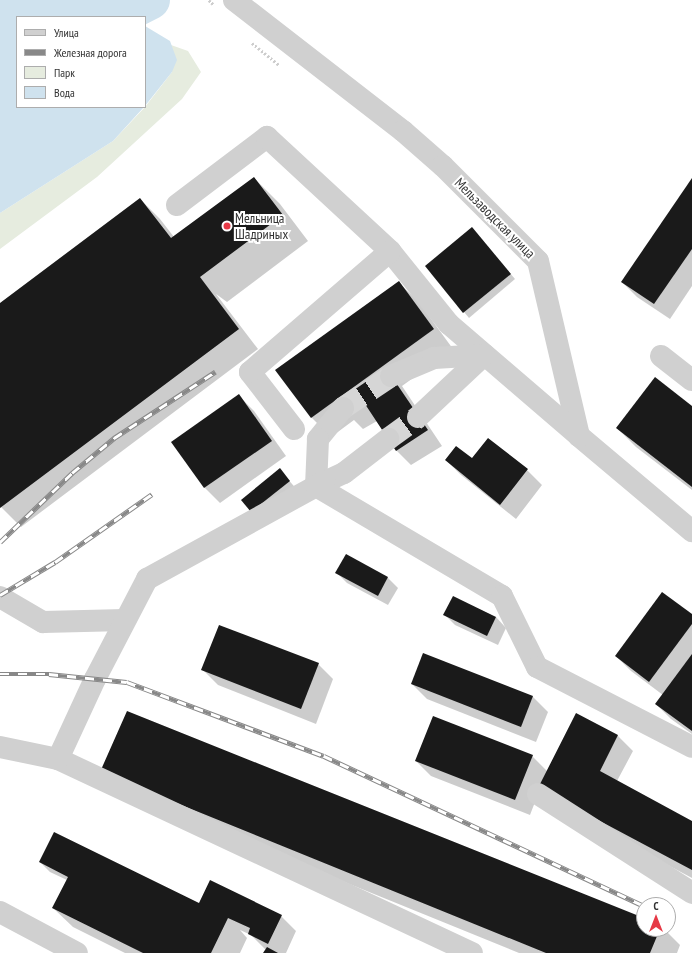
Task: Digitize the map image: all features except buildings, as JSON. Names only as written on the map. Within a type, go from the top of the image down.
[{"type":"street","name":"Мельзаводская улица","points":[[235,1],[403,131],[437,160],[538,261],[579,436]]},
{"type":"street","points":[[177,205],[267,137],[390,251],[449,324],[692,531]]},
{"type":"street","points":[[294,429],[250,372],[390,251]]},
{"type":"street","points":[[391,376],[434,358],[484,354]]},
{"type":"street","points":[[418,417],[484,354]]},
{"type":"street","points":[[661,356],[692,380]]},
{"type":"street","points":[[316,486],[318,439],[343,408]]},
{"type":"street","points":[[58,759],[95,679],[147,579],[316,486],[344,473],[388,439]]},
{"type":"street","points":[[316,486],[502,596],[537,666],[692,747]]},
{"type":"street","points":[[0,597],[43,622],[125,620]]},
{"type":"street","points":[[0,747],[58,759],[472,953]]},
{"type":"street","points":[[538,794],[692,893]]},
{"type":"street","points":[[0,912],[77,953]]},
{"type":"green space","points":[[171,45],[188,51],[201,72],[182,99],[97,177],[0,249],[0,213],[113,141],[144,108],[146,108],[146,106],[172,72]]},
{"type":"water","points":[[0,0],[119,0],[132,16],[16,16],[16,108],[143,108],[113,141],[0,213]]},
{"type":"water","points":[[146,27],[170,41],[177,60],[172,72],[146,105]]},
{"type":"waterway","points":[[120,16],[151,0]]},
{"type":"tunnel","points":[[343,408],[391,376]]},
{"type":"tunnel","points":[[388,439],[418,417]]},
{"type":"railway","points":[[0,542],[72,473],[114,438],[215,372]]},
{"type":"railway","points":[[0,595],[55,562],[152,494]]},
{"type":"railway","points":[[0,674],[49,674],[127,682],[324,756],[636,902]]},
{"type":"place","name":"Мельница Шадриных","points":[[227,226]]}]
